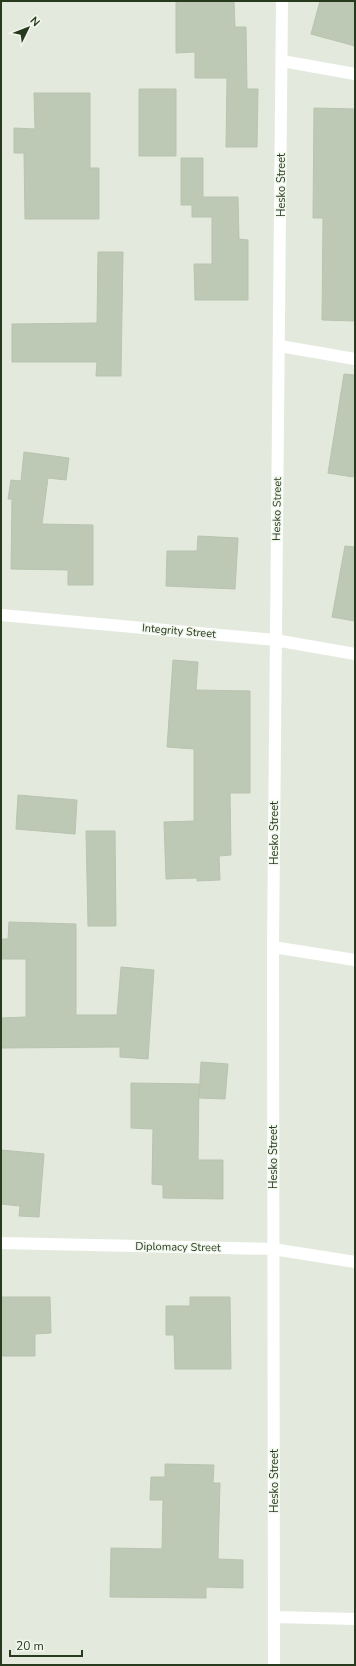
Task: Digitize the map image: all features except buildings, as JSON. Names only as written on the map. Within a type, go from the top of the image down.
[{"type":"street","name":"Hesko Street","points":[[274,1665],[273,947],[275,640],[280,346],[282,1]]},
{"type":"street","points":[[282,61],[355,74]]},
{"type":"street","points":[[280,346],[355,360]]},
{"type":"street","name":"Integrity Street","points":[[1,615],[275,640],[355,654]]},
{"type":"street","points":[[273,947],[355,960]]},
{"type":"street","name":"Diplomacy Street","points":[[1,1243],[273,1249],[355,1262]]},
{"type":"street","points":[[274,1617],[355,1619]]}]
